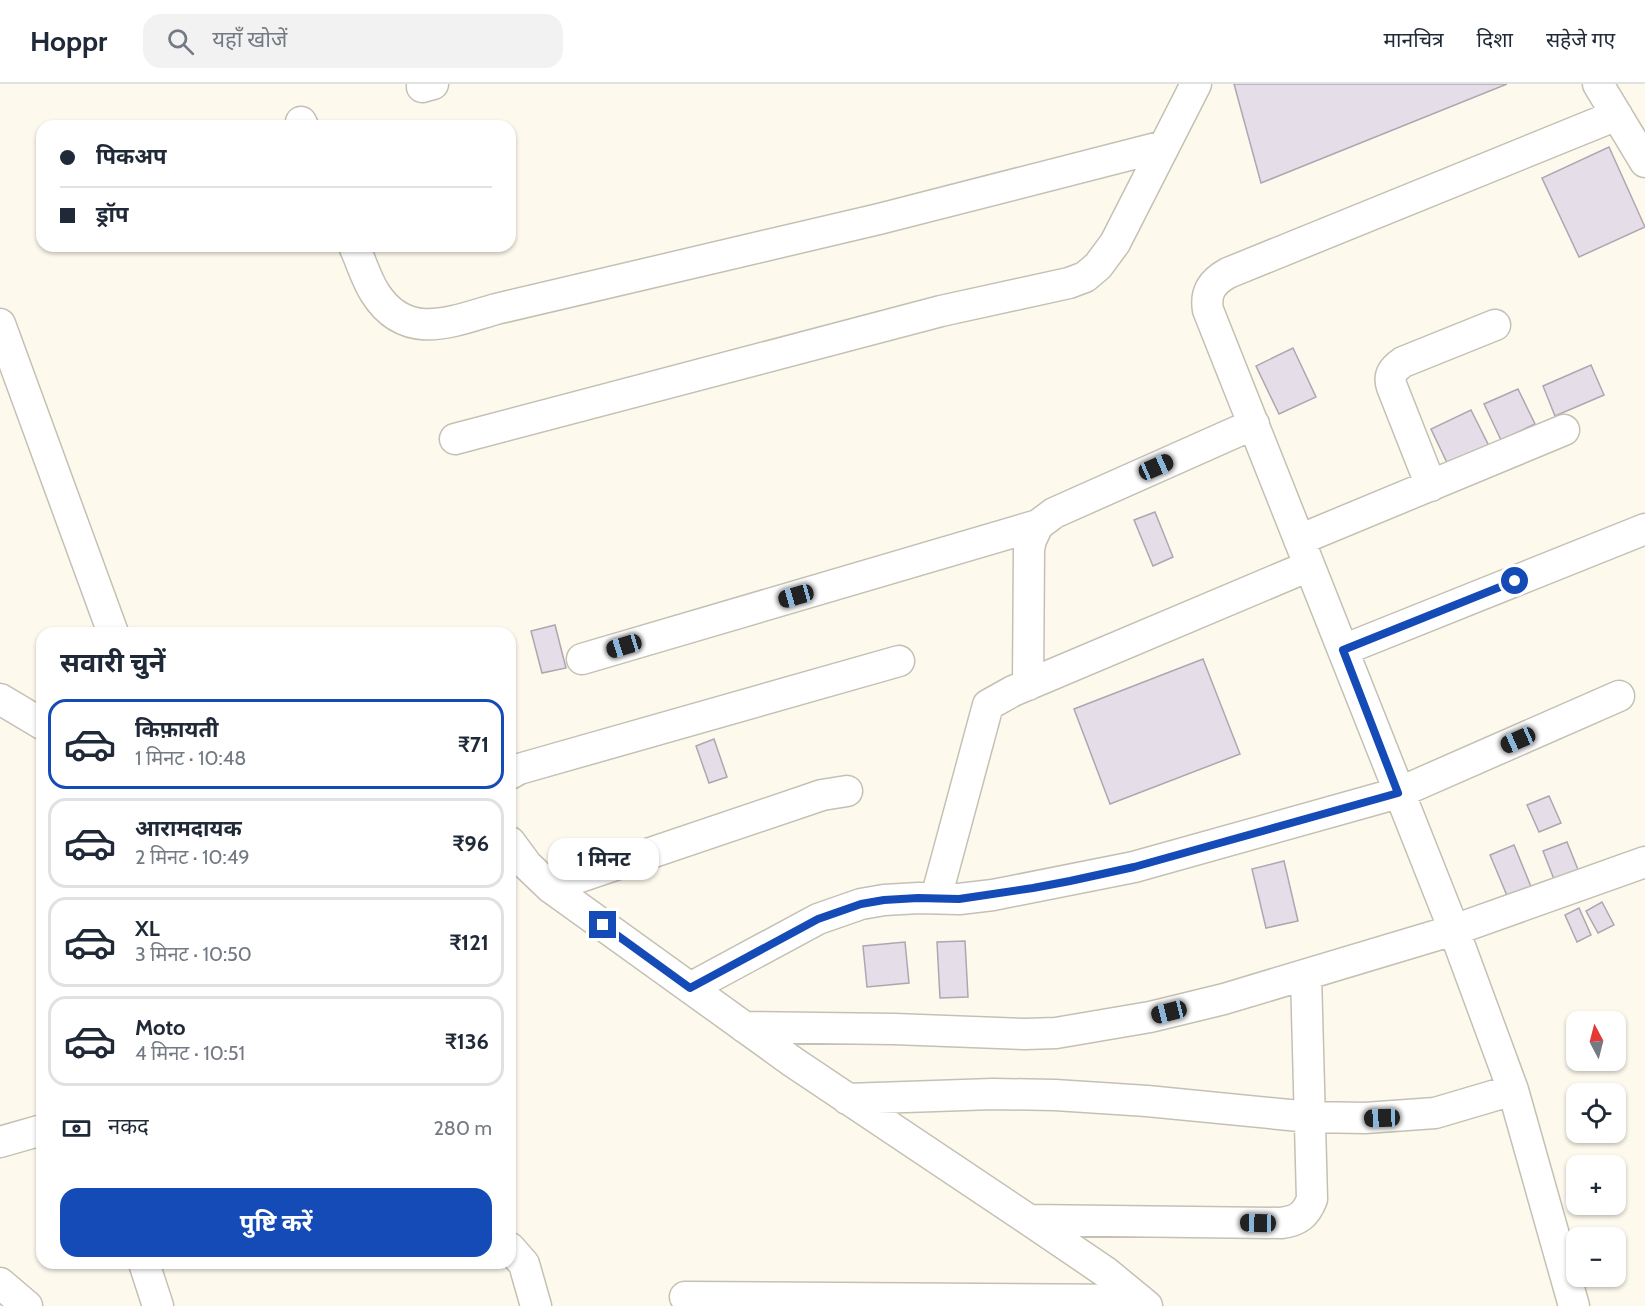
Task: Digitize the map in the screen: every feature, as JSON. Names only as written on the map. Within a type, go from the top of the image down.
[{"type":"street","points":[[455,439],[930,314],[1050,288],[1085,277],[1098,266],[1115,243],[1196,84]]},
{"type":"street","points":[[1598,84],[1645,162]]},
{"type":"street","points":[[1574,1306],[1513,1090],[1454,930],[1208,310],[1207,297],[1209,290],[1218,279],[1617,115]]},
{"type":"street","points":[[357,252],[374,292],[387,308],[400,318],[418,325],[445,323],[495,309],[879,219],[1164,146]]},
{"type":"street","points":[[0,324],[111,627]]},
{"type":"street","points":[[1431,486],[1392,387],[1390,377],[1392,371],[1403,362],[1495,324]]},
{"type":"street","points":[[1028,685],[1029,549],[1038,525],[1043,519],[1074,503],[1254,424]]},
{"type":"street","points":[[936,898],[988,705],[1304,553],[1431,486],[1564,430]]},
{"type":"street","points":[[582,659],[1038,525]]},
{"type":"street","points":[[1343,650],[1645,530]]},
{"type":"street","points":[[516,771],[899,661]]},
{"type":"street","points":[[690,988],[818,919],[861,904],[884,900],[959,899],[1004,893],[1134,867],[1398,793],[1619,696]]},
{"type":"street","points":[[0,699],[36,720]]},
{"type":"street","points":[[550,886],[822,795],[847,791]]},
{"type":"street","points":[[516,850],[527,865],[550,886],[744,1027],[847,1099],[1107,1273],[1144,1303]]},
{"type":"street","points":[[744,1027],[894,1029],[979,1034],[1056,1033],[1150,1017],[1224,999],[1454,930],[1645,862]]},
{"type":"street","points":[[1029,1220],[1281,1223],[1301,1217],[1308,1209],[1312,1199],[1306,975]]},
{"type":"street","points":[[847,1099],[993,1094],[1055,1095],[1147,1101],[1310,1117],[1365,1118],[1435,1113],[1513,1090]]},
{"type":"street","points":[[0,1142],[36,1132]]},
{"type":"street","points":[[516,1255],[524,1264],[536,1306]]},
{"type":"street","points":[[146,1269],[158,1306]]},
{"type":"street","points":[[0,1282],[27,1306]]},
{"type":"street","points":[[686,1298],[1144,1303]]},
{"type":"building","points":[[1234,84],[1507,84],[1261,183]]},
{"type":"building","points":[[1609,147],[1645,227],[1579,257],[1542,178]]},
{"type":"building","points":[[1293,348],[1316,397],[1279,414],[1256,366]]},
{"type":"building","points":[[1591,365],[1604,395],[1555,416],[1543,386]]},
{"type":"building","points":[[1518,389],[1535,424],[1501,440],[1484,404]]},
{"type":"building","points":[[1471,410],[1491,450],[1450,469],[1431,429]]},
{"type":"building","points":[[1155,512],[1173,557],[1153,566],[1134,520]]},
{"type":"building","points":[[555,625],[566,668],[542,673],[531,631]]},
{"type":"building","points":[[1203,659],[1240,754],[1110,804],[1074,709]]},
{"type":"building","points":[[714,739],[727,777],[709,783],[696,746]]},
{"type":"building","points":[[1549,796],[1561,823],[1539,832],[1527,805]]},
{"type":"building","points":[[1567,842],[1581,877],[1557,887],[1543,851]]},
{"type":"building","points":[[1514,845],[1532,889],[1508,898],[1490,855]]},
{"type":"building","points":[[1284,861],[1298,921],[1266,928],[1252,869]]},
{"type":"building","points":[[1602,902],[1614,925],[1598,933],[1586,911]]},
{"type":"building","points":[[1579,908],[1591,935],[1577,942],[1565,915]]},
{"type":"building","points":[[965,941],[968,997],[940,998],[937,942]]},
{"type":"building","points":[[905,942],[909,983],[867,987],[863,946]]},
{"type":"route","points":[[603,925],[690,988],[818,919],[861,904],[918,898],[959,899],[1070,881],[1134,867],[1398,793],[1343,650],[1515,581]]}]
